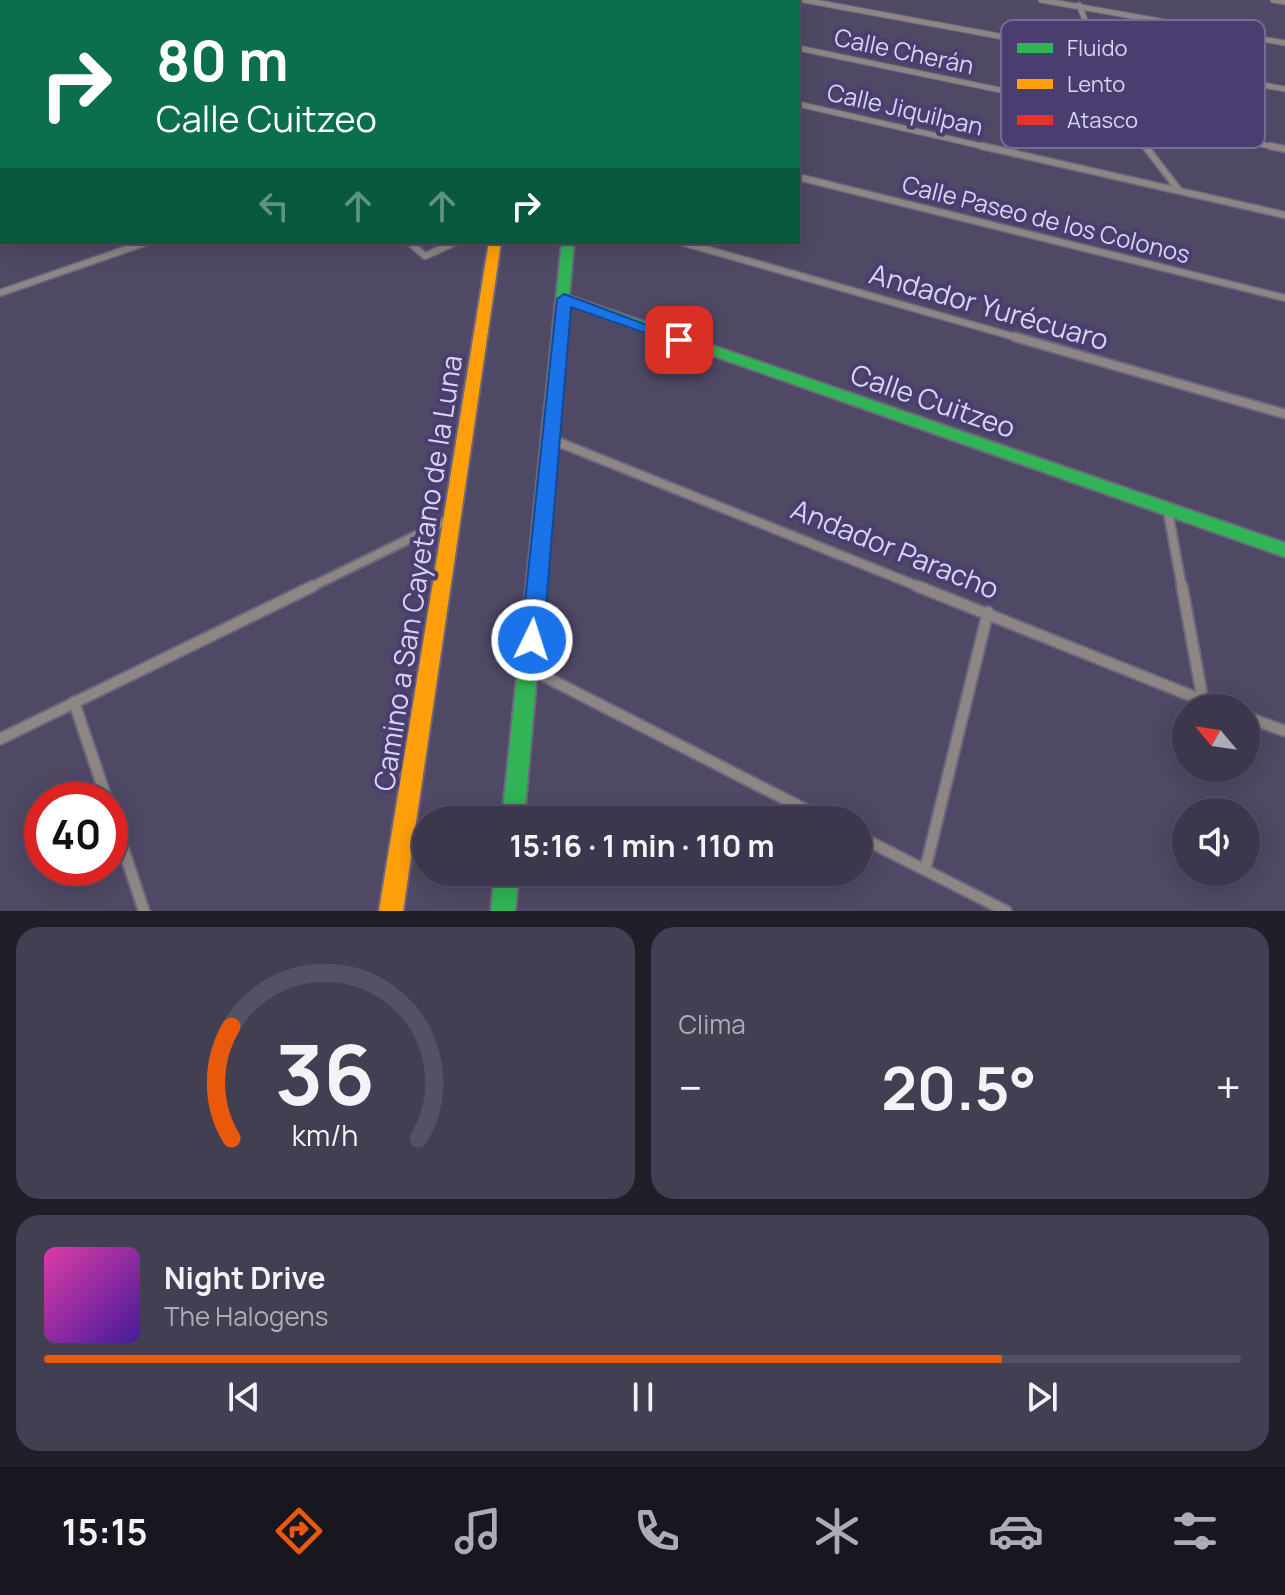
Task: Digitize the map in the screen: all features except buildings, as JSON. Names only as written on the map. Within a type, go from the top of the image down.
[{"type":"street","points":[[804,0],[1001,36]]},
{"type":"street","points":[[1041,0],[1078,3],[1166,20]]},
{"type":"street","points":[[1273,0],[1285,2]]},
{"type":"street","points":[[1265,39],[1285,43]]},
{"type":"street","name":"Calle Cherán","points":[[800,48],[1001,91]]},
{"type":"street","points":[[1265,85],[1285,89]]},
{"type":"street","name":"Calle Jiquilpan","points":[[800,104],[1285,215]]},
{"type":"street","name":"Calle Cherán","points":[[1265,145],[1285,149]]},
{"type":"street","points":[[1148,148],[1178,190]]},
{"type":"street","name":"Calle Paseo de los Colonos","points":[[800,177],[1285,298]]},
{"type":"street","points":[[0,293],[141,244]]},
{"type":"street","points":[[411,244],[425,256],[452,244]]},
{"type":"street","name":"Camino a San Cayetano de la Luna","points":[[391,911],[455,516],[495,244]]},
{"type":"street","points":[[515,806],[530,669],[548,438],[568,244]]},
{"type":"street","name":"Andador Yurécuaro","points":[[688,244],[1285,414]]},
{"type":"street","name":"Calle Cuitzeo","points":[[564,299],[1168,512],[1285,550]]},
{"type":"street","name":"Andador Paracho","points":[[548,438],[1186,694]]},
{"type":"street","points":[[1168,512],[1202,694]]},
{"type":"street","points":[[0,739],[455,516]]},
{"type":"street","points":[[925,870],[988,612]]},
{"type":"street","points":[[530,669],[799,806]]},
{"type":"street","points":[[74,702],[101,782]]},
{"type":"street","points":[[1260,722],[1285,731]]},
{"type":"street","points":[[872,843],[1006,911]]},
{"type":"street","points":[[128,863],[144,911]]},
{"type":"street","points":[[503,911],[506,886]]},
{"type":"traffic: fast","points":[[514,806],[568,244]]},
{"type":"traffic: fast","points":[[564,299],[1285,550]]},
{"type":"traffic: fast","points":[[503,911],[506,886]]},
{"type":"traffic: slow","points":[[391,911],[495,244]]},
{"type":"route","points":[[532,640],[548,438],[564,299],[679,340]]}]
